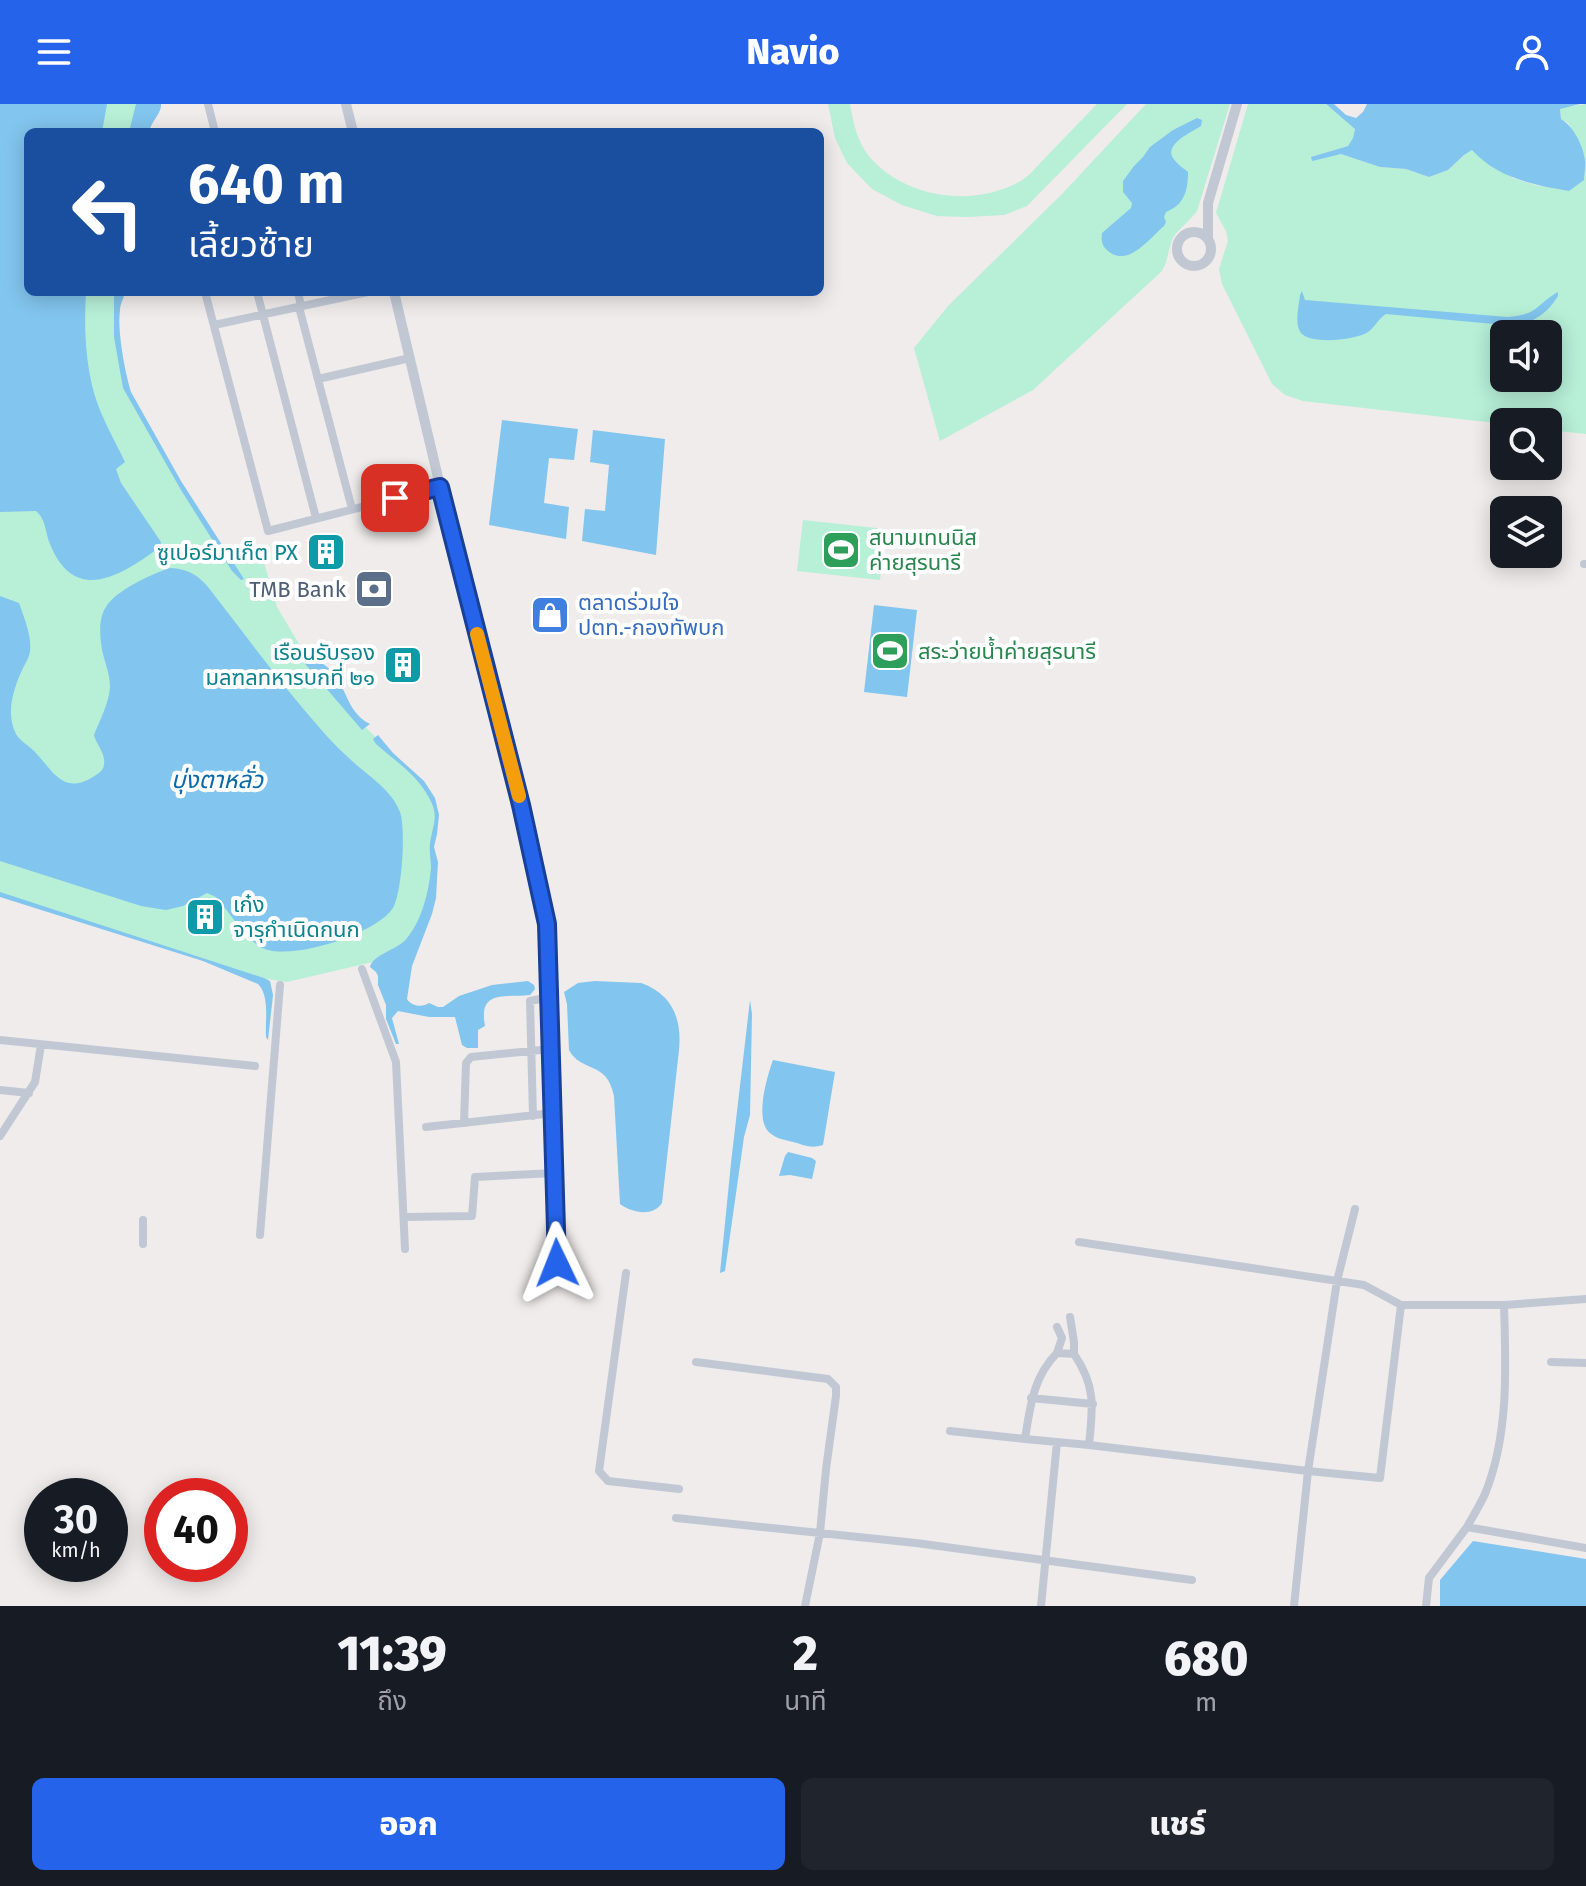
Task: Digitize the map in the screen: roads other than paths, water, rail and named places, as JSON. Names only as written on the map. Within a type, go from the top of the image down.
[{"type":"street","points":[[208,104],[214,128]]},
{"type":"street","points":[[346,104],[350,128]]},
{"type":"street","points":[[1207,209],[1190,232],[1181,238],[1177,249],[1186,264],[1198,265],[1208,259],[1211,249],[1207,209],[1237,104]]},
{"type":"street","points":[[1190,232],[1200,233],[1208,239]]},
{"type":"street","points":[[206,296],[268,531],[440,487]]},
{"type":"street","points":[[258,296],[316,518]]},
{"type":"street","points":[[299,296],[352,509]]},
{"type":"street","points":[[214,325],[349,296]]},
{"type":"street","points":[[395,296],[545,910],[557,1263]]},
{"type":"street","points":[[318,379],[410,358]]},
{"type":"street","points":[[362,969],[396,1062],[405,1249]]},
{"type":"street","points":[[260,1235],[280,985]]},
{"type":"street","points":[[533,1116],[530,1001],[550,997]]},
{"type":"street","points":[[0,1040],[255,1066]]},
{"type":"street","points":[[0,1136],[37,1078],[41,1045]]},
{"type":"street","points":[[464,1123],[466,1063],[471,1057],[551,1049]]},
{"type":"street","points":[[0,1090],[29,1093]]},
{"type":"street","points":[[426,1127],[553,1113]]},
{"type":"street","points":[[405,1217],[472,1216],[475,1177],[555,1173]]},
{"type":"street","points":[[1294,1606],[1308,1471],[1337,1281],[1355,1209]]},
{"type":"street","points":[[143,1220],[143,1244]]},
{"type":"street","points":[[1079,1242],[1364,1285],[1401,1305],[1504,1305],[1586,1299]]},
{"type":"street","points":[[626,1273],[599,1471],[608,1481],[679,1489]]},
{"type":"street","points":[[950,1431],[1380,1478],[1401,1305]]},
{"type":"street","points":[[1426,1606],[1429,1578],[1467,1527],[1485,1494],[1500,1437],[1506,1362],[1504,1305]]},
{"type":"street","points":[[1070,1317],[1074,1354],[1085,1370],[1093,1404],[1089,1445]]},
{"type":"street","points":[[1025,1439],[1031,1398],[1041,1373],[1057,1353],[1062,1338],[1057,1327]]},
{"type":"street","points":[[1057,1353],[1074,1354]]},
{"type":"street","points":[[696,1362],[828,1379],[836,1387],[820,1533],[805,1606]]},
{"type":"street","points":[[1551,1362],[1586,1363]]},
{"type":"street","points":[[1031,1398],[1093,1404]]},
{"type":"street","points":[[1041,1606],[1057,1442]]},
{"type":"street","points":[[676,1518],[916,1543],[1192,1580]]},
{"type":"street","points":[[1467,1527],[1586,1548]]},
{"type":"water","points":[[0,104],[107,104],[103,128],[24,128],[24,296],[86,296],[85,330],[94,393],[125,462],[116,469],[121,483],[161,542],[160,547],[115,575],[86,580],[72,575],[60,563],[42,518],[36,511],[0,512]]},
{"type":"water","points":[[136,104],[161,104],[150,128],[130,128]]},
{"type":"water","points":[[1326,104],[1334,104],[1346,115],[1356,118],[1367,104],[1580,104],[1560,109],[1561,119],[1573,131],[1582,148],[1584,180],[1569,191],[1530,183],[1504,174],[1472,150],[1448,170],[1429,177],[1406,169],[1380,167],[1341,154],[1312,161],[1311,157],[1348,146],[1353,138],[1355,129]]},
{"type":"water","points":[[1197,118],[1202,120],[1201,126],[1180,139],[1171,153],[1188,172],[1186,191],[1181,201],[1166,212],[1164,226],[1131,254],[1123,256],[1108,251],[1102,243],[1102,233],[1131,208],[1132,203],[1123,192],[1123,181],[1150,147]]},
{"type":"water","points":[[1302,291],[1305,300],[1507,317],[1536,309],[1558,292],[1549,308],[1533,320],[1490,320],[1490,324],[1386,314],[1362,335],[1323,340],[1301,333],[1298,325]]},
{"type":"water","points":[[114,296],[124,296],[120,329],[131,392],[181,481],[244,579],[241,580],[232,571],[123,388],[114,337]]},
{"type":"water","points":[[502,420],[578,429],[574,460],[549,458],[544,503],[569,507],[566,539],[489,525]]},
{"type":"water","points":[[593,430],[665,439],[656,555],[582,541],[585,509],[605,511],[609,465],[590,462]]},
{"type":"water","name":"บุ่งตาหลั่ว","points":[[170,568],[191,573],[204,582],[310,716],[396,804],[403,832],[399,889],[393,908],[370,927],[314,948],[295,951],[265,949],[252,941],[216,897],[207,893],[183,906],[166,910],[141,906],[0,861],[0,596],[19,603],[30,640],[29,656],[12,700],[11,718],[16,734],[59,778],[65,782],[82,782],[97,775],[104,766],[104,757],[94,735],[110,687],[102,650],[103,612],[126,589]]},
{"type":"water","name":"สระว่ายนํ้าค่ายสุรนารี","points":[[874,605],[917,610],[907,697],[864,692]]},
{"type":"water","points":[[308,658],[333,673],[355,712],[370,724],[362,730],[301,659]]},
{"type":"water","points":[[378,735],[424,781],[435,798],[439,815],[434,847],[438,862],[436,898],[412,966],[407,999],[417,1006],[429,1003],[443,1007],[459,996],[492,985],[528,981],[534,985],[535,989],[530,995],[503,996],[490,1001],[484,1014],[485,1026],[478,1030],[478,1048],[462,1045],[455,1017],[429,1017],[398,1011],[392,1018],[399,1044],[396,1044],[386,1019],[386,1005],[378,976],[370,967],[376,959],[407,938],[421,914],[430,877],[430,846],[435,814],[423,788],[376,744],[373,739]]},
{"type":"water","points":[[0,892],[270,981],[273,995],[268,1040],[266,1002],[258,984],[203,961],[0,897]]},
{"type":"water","points":[[578,983],[641,983],[652,988],[668,1001],[677,1019],[680,1039],[662,1203],[648,1212],[630,1210],[620,1204],[611,1085],[600,1072],[580,1062],[569,1050],[564,992]]},
{"type":"water","points":[[750,1000],[750,1115],[744,1137],[725,1271],[720,1273],[731,1163]]},
{"type":"water","points":[[773,1060],[835,1072],[823,1145],[808,1146],[781,1139],[765,1127],[763,1098]]},
{"type":"water","points":[[788,1152],[816,1161],[812,1179],[779,1176]]},
{"type":"water","points":[[1473,1541],[1586,1559],[1586,1606],[1440,1606],[1440,1580]]},
{"type":"place","name":"สนามเทนนิส ค่ายสุรนารี","points":[[841,550]]},
{"type":"place","name":"ซูเปอร์มาเก็ต PX","points":[[326,552]]},
{"type":"place","name":"TMB Bank","points":[[374,589]]},
{"type":"place","name":"ตลาดร่วมใจ ปตท.-กองทัพบก","points":[[550,615]]},
{"type":"place","name":"สระว่ายนํ้าค่ายสุรนารี","points":[[890,651]]},
{"type":"place","name":"เรือนรับรอง มลฑลทหารบกที่ ๒๑","points":[[403,665]]},
{"type":"place","name":"เก๋ง จารุกำเนิดกนก","points":[[205,917]]}]
